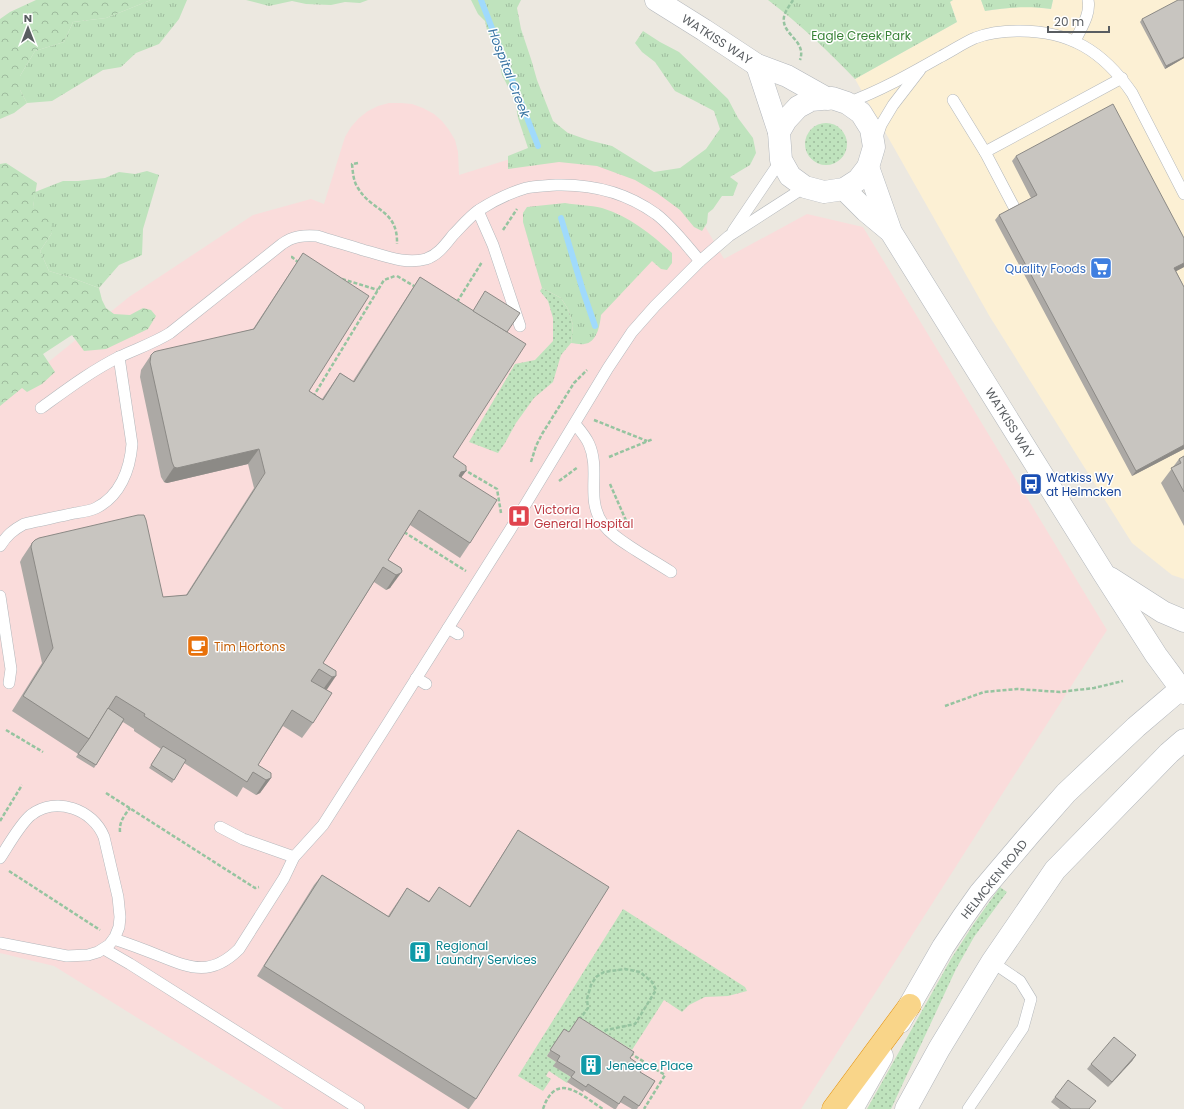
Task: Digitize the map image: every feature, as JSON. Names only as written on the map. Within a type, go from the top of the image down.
[{"type":"highway","points":[[833,1109],[910,1005]]},
{"type":"street","name":"WATKISS WAY","points":[[656,0],[757,66],[787,76],[838,101]]},
{"type":"street","name":"WATKISS WAY","points":[[757,66],[779,132]]},
{"type":"street","points":[[811,100],[838,101],[862,113],[871,129],[871,157],[858,180],[844,189],[824,192],[805,187],[790,176],[781,160],[779,132],[786,120],[798,107],[811,100]]},
{"type":"street","name":"WATKISS WAY","points":[[871,157],[891,232],[1104,574],[1156,655],[1183,689]]},
{"type":"street","name":"WATKISS WAY","points":[[844,189],[866,211],[891,232]]},
{"type":"street","points":[[1104,574],[1164,612],[1184,620]]},
{"type":"street","name":"HELMCKEN ROAD","points":[[852,1109],[943,947],[980,893],[1066,793],[1136,727],[1183,689]]},
{"type":"street","points":[[906,1109],[938,1049],[992,962],[1055,870],[1169,753],[1184,740]]},
{"type":"lane","points":[[1075,41],[1086,17],[1088,0]]},
{"type":"lane","points":[[838,101],[870,94],[960,45],[992,33],[1034,31],[1062,36],[1075,41],[1104,60],[1122,78],[1132,92],[1184,194]]},
{"type":"lane","points":[[871,157],[882,125],[893,105],[923,66]]},
{"type":"lane","points":[[985,152],[1122,78]]},
{"type":"lane","points":[[953,100],[985,152],[1015,209]]},
{"type":"lane","points":[[729,236],[781,160]]},
{"type":"lane","points":[[41,408],[85,376],[119,357],[166,335],[287,240],[296,236],[317,236],[397,259],[426,259],[438,252],[478,211],[513,192],[527,188],[559,185],[587,186],[608,191],[642,205],[670,227],[700,261]]},
{"type":"lane","points":[[114,939],[189,967],[200,968],[211,967],[222,963],[239,949],[284,878],[294,856],[323,826],[391,729],[416,678],[448,628],[484,582],[510,530],[608,368],[632,332],[655,306],[700,261],[729,236],[805,187]]},
{"type":"lane","points":[[478,211],[493,245],[520,326]]},
{"type":"lane","points":[[0,546],[6,536],[14,529],[24,524],[95,509],[107,501],[122,483],[131,458],[132,444],[119,357]]},
{"type":"lane","points":[[575,424],[586,438],[592,452],[594,471],[594,504],[603,524],[619,539],[671,572]]},
{"type":"lane","points":[[510,530],[520,536]]},
{"type":"lane","points":[[0,596],[11,669],[8,683]]},
{"type":"lane","points":[[448,628],[458,634]]},
{"type":"lane","points":[[416,678],[426,684]]},
{"type":"lane","points":[[0,858],[24,822],[31,815],[57,806],[74,809],[90,817],[98,825],[104,837],[118,897],[120,917],[119,927],[114,939],[104,949],[88,956],[67,956],[0,943]]},
{"type":"lane","points":[[220,827],[243,839],[294,856]]},
{"type":"lane","points":[[104,949],[359,1109]]},
{"type":"lane","points":[[968,1109],[1023,1028],[1031,999],[1020,981],[992,962]]},
{"type":"path","points":[[787,76],[797,65],[802,53],[797,42],[785,27],[784,16],[793,0]]},
{"type":"path","points":[[358,163],[352,164],[353,178],[357,187],[369,201],[388,216],[396,231],[396,276]]},
{"type":"path","points":[[508,222],[519,206]]},
{"type":"path","points":[[286,261],[292,257],[300,264]]},
{"type":"path","points":[[455,304],[478,267]]},
{"type":"path","points":[[309,403],[384,280],[396,276],[414,286]]},
{"type":"path","points":[[341,279],[378,290]]},
{"type":"path","points":[[594,420],[648,441]]},
{"type":"path","points":[[605,458],[653,439]]},
{"type":"path","points":[[558,482],[579,466]]},
{"type":"path","points":[[463,469],[497,489],[502,515]]},
{"type":"path","points":[[610,484],[631,531]]},
{"type":"path","points":[[404,532],[466,571]]},
{"type":"path","points":[[945,706],[984,692],[1017,689],[1060,692],[1094,688],[1123,681]]},
{"type":"path","points":[[6,730],[43,752]]},
{"type":"path","points":[[0,821],[22,785]]},
{"type":"path","points":[[106,793],[255,888],[261,887]]},
{"type":"path","points":[[122,838],[120,825],[130,808]]},
{"type":"path","points":[[5,869],[114,939]]},
{"type":"path","points":[[584,1024],[579,1020],[588,1008],[587,999],[591,985],[596,977],[604,972],[625,969],[640,972],[652,982],[656,990],[635,1024],[606,1030],[602,1035],[596,1031]]},
{"type":"path","points":[[627,1051],[665,1075],[644,1109]]},
{"type":"path","points":[[544,1109],[549,1095],[561,1088],[569,1088],[603,1109]]},
{"type":"shaded area","points":[[981,0],[985,11],[1016,7],[1051,9],[1053,0],[1184,0],[1184,579],[1172,575],[1132,543],[990,317],[855,79],[957,22],[950,1]]},
{"type":"shaded area","name":"Victoria General Hospital","points":[[389,103],[412,104],[434,114],[442,121],[455,140],[458,152],[459,175],[513,158],[627,167],[699,216],[724,259],[807,214],[863,227],[1107,630],[801,1109],[284,1109],[54,966],[0,953],[0,401],[129,297],[253,215],[311,199],[324,204],[345,137],[351,127],[368,111]]},
{"type":"green space","points":[[36,0],[151,0],[106,18],[73,22],[64,42],[35,51],[20,76],[20,90],[27,103],[14,113],[0,119],[0,19],[10,12]]},
{"type":"green space","points":[[151,0],[187,0],[179,19],[159,44],[136,53],[121,67],[103,70],[52,101],[27,103],[20,90],[20,76],[35,51],[64,42],[73,22],[106,18]]},
{"type":"green space","points":[[246,0],[368,0],[360,3],[345,2],[331,5],[306,4],[292,1],[269,6]]},
{"type":"green space","points":[[471,0],[521,0],[517,8],[521,29],[537,80],[553,121],[568,133],[612,146],[654,172],[680,168],[706,149],[720,129],[714,111],[675,91],[655,62],[642,52],[635,43],[643,31],[679,52],[728,99],[738,118],[753,138],[756,153],[750,165],[730,177],[738,183],[733,196],[722,196],[713,209],[708,213],[707,223],[702,231],[694,227],[680,210],[657,193],[635,180],[597,166],[559,162],[508,169],[508,156],[528,148],[518,118],[515,100],[502,75],[499,60],[485,21],[478,14]]},
{"type":"green space","name":"Eagle Creek Park","points":[[768,0],[953,0],[950,2],[957,22],[855,79],[813,38]]},
{"type":"green space","points":[[981,0],[1053,0],[1051,9],[1018,7],[985,11]]},
{"type":"green space","points":[[822,123],[830,123],[841,129],[847,140],[847,148],[841,159],[830,165],[822,165],[811,159],[805,148],[805,140],[811,129]]},
{"type":"green space","points":[[6,163],[37,183],[33,207],[51,217],[52,233],[40,251],[49,271],[99,288],[106,308],[114,314],[130,315],[143,308],[151,310],[156,316],[148,329],[106,349],[84,351],[72,335],[43,354],[55,372],[42,384],[27,392],[22,388],[0,406],[0,164]]},
{"type":"green space","points":[[147,171],[159,175],[143,229],[142,255],[119,265],[99,288],[49,271],[40,251],[52,233],[33,207],[35,192],[63,181],[105,178],[119,172],[135,174]]},
{"type":"green space","points":[[565,203],[593,206],[612,211],[648,233],[672,253],[672,263],[667,270],[661,269],[652,261],[601,315],[600,324],[595,337],[588,343],[582,344],[571,343],[573,325],[568,309],[561,298],[542,288],[523,222],[523,213],[527,207]]},
{"type":"green space","points":[[542,288],[561,298],[568,309],[573,325],[571,343],[561,355],[553,382],[534,398],[516,423],[498,453],[469,442],[515,364],[535,360],[553,341],[553,318],[548,301],[540,291]]},
{"type":"green space","points":[[1000,887],[1007,892],[974,937],[956,969],[891,1109],[867,1109],[951,959]]},
{"type":"green space","points":[[623,909],[745,987],[747,991],[728,996],[705,997],[689,1005],[682,1012],[664,1000],[632,1050],[579,1017],[565,1038],[560,1035],[547,1056],[556,1062],[554,1066],[571,1077],[567,1083],[549,1071],[546,1076],[551,1079],[543,1091],[518,1076]]},
{"type":"building","points":[[1178,0],[1184,0],[1184,57],[1166,66],[1142,19]]},
{"type":"building","points":[[1113,104],[1184,238],[1184,263],[1174,268],[1184,287],[1184,445],[1136,471],[999,215],[1037,195],[1016,156]]},
{"type":"building","points":[[303,253],[369,296],[309,391],[323,400],[340,373],[354,382],[420,277],[526,344],[453,457],[466,466],[466,471],[461,472],[459,476],[497,500],[470,543],[419,510],[388,560],[401,568],[401,573],[396,575],[383,567],[323,663],[336,671],[336,676],[332,677],[319,669],[311,681],[332,693],[313,723],[292,710],[258,765],[271,773],[271,778],[266,780],[253,772],[247,782],[144,716],[145,714],[116,696],[89,739],[23,696],[53,648],[31,547],[32,543],[39,538],[138,515],[144,515],[163,597],[187,595],[265,473],[259,449],[177,468],[174,467],[150,362],[151,355],[157,351],[254,329]]},
{"type":"building","points":[[485,291],[520,313],[507,332],[473,311]]},
{"type":"building","points":[[1184,456],[1184,492],[1171,468],[1181,463],[1179,459]]},
{"type":"building","points":[[108,708],[124,719],[96,765],[78,754]]},
{"type":"building","points":[[163,746],[186,760],[174,780],[151,765]]},
{"type":"building","name":"Regional Laundry Services","points":[[518,830],[609,887],[476,1099],[264,966],[322,875],[389,917],[407,888],[429,902],[439,887],[470,907]]},
{"type":"building","name":"Jeneece Place","points":[[579,1017],[634,1052],[630,1058],[643,1067],[640,1072],[655,1081],[639,1106],[624,1096],[619,1104],[588,1084],[586,1087],[571,1077],[575,1072],[557,1061],[560,1056],[550,1050],[564,1029],[569,1032]]},
{"type":"building","points":[[1114,1037],[1136,1055],[1112,1082],[1091,1064]]},
{"type":"building","points":[[1068,1080],[1096,1101],[1089,1109],[1071,1109],[1055,1097]]},
{"type":"waterway","name":"Hospital Creek","points":[[481,0],[538,146]]},
{"type":"waterway","name":"Hospital Creek","points":[[561,218],[595,326]]},
{"type":"place","name":"Quality Foods","points":[[1101,268]]},
{"type":"place","name":"Watkiss Wy at Helmcken","points":[[1031,484]]},
{"type":"place","name":"Victoria General Hospital","points":[[519,516]]},
{"type":"place","name":"Tim Hortons","points":[[198,646]]},
{"type":"place","name":"Regional Laundry Services","points":[[420,952]]},
{"type":"place","name":"Jeneece Place","points":[[591,1065]]}]
